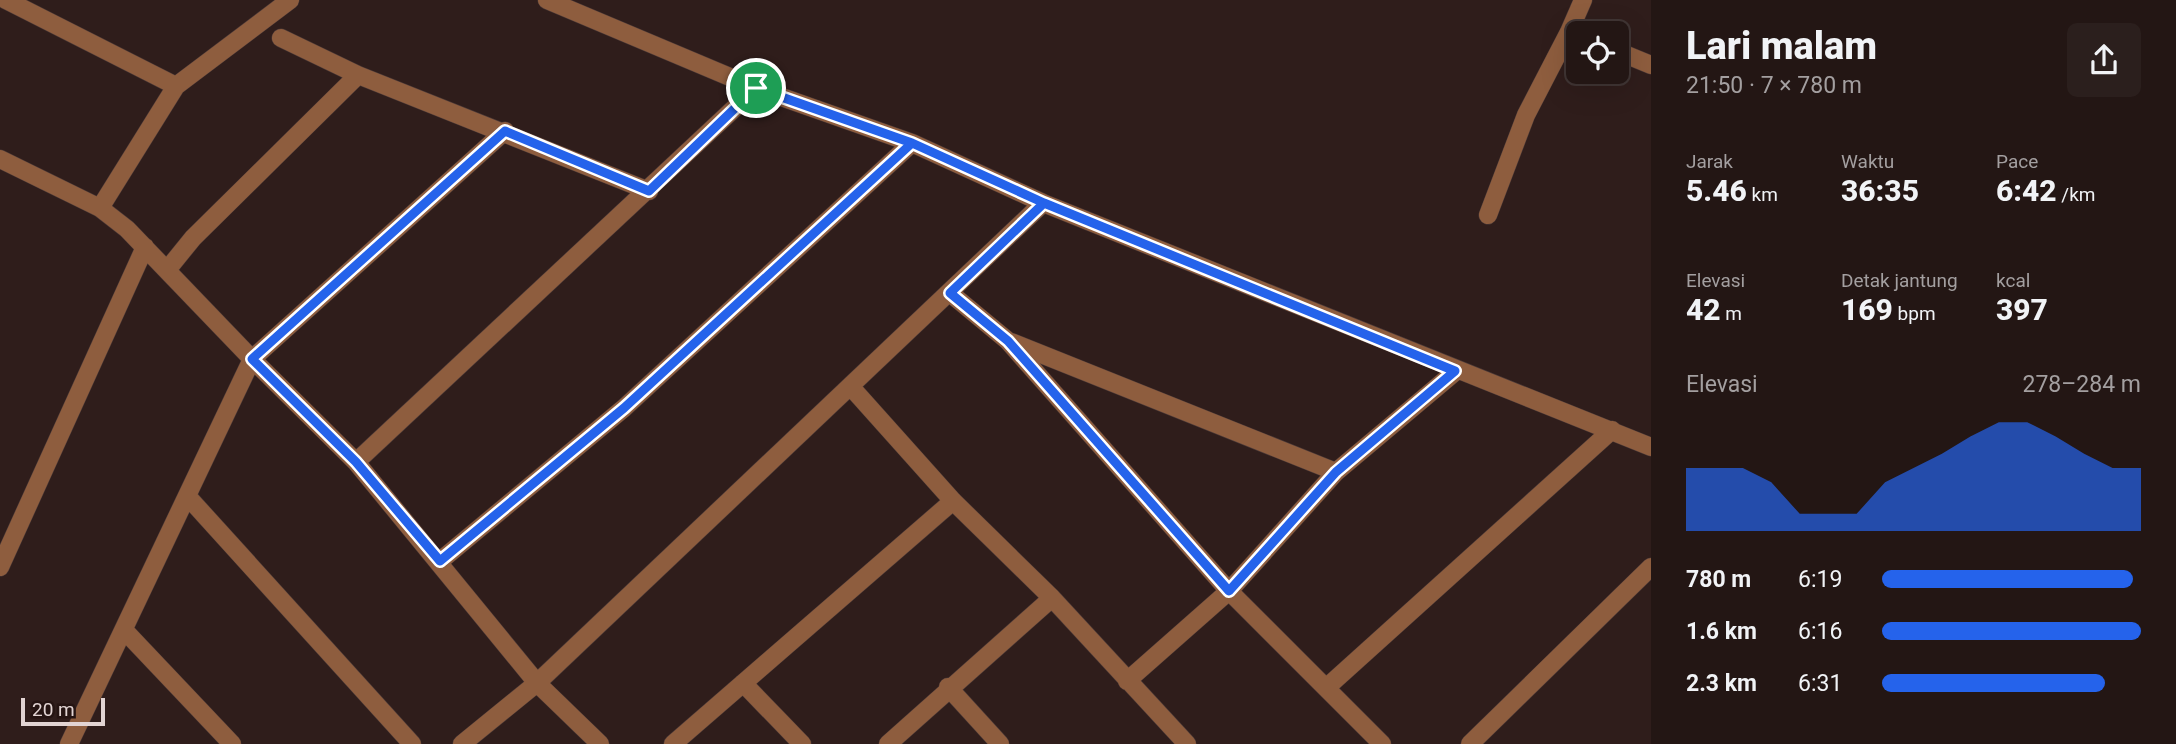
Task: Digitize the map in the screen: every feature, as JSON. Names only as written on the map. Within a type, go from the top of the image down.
[{"type":"street","points":[[6,0],[176,86]]},
{"type":"street","points":[[100,208],[176,86],[290,0]]},
{"type":"street","points":[[547,0],[756,88],[912,143],[1044,203],[1455,371],[1651,447]]},
{"type":"street","points":[[1577,21],[1583,0]]},
{"type":"street","points":[[281,38],[358,75],[505,131],[649,191]]},
{"type":"street","points":[[1488,215],[1525,115],[1566,47]]},
{"type":"street","points":[[1629,56],[1651,65]]},
{"type":"street","points":[[167,270],[192,238],[358,75]]},
{"type":"street","points":[[356,462],[649,191],[756,88]]},
{"type":"street","points":[[69,744],[252,359],[505,131]]},
{"type":"street","points":[[440,561],[624,408],[912,143]]},
{"type":"street","points":[[0,159],[100,208],[145,247],[356,462],[440,561],[537,683],[600,744]]},
{"type":"street","points":[[463,744],[537,683],[1044,203]]},
{"type":"street","points":[[0,567],[145,247]]},
{"type":"street","points":[[950,293],[1008,341],[1229,591],[1382,744]]},
{"type":"street","points":[[1008,341],[1336,472]]},
{"type":"street","points":[[1127,681],[1229,591],[1336,472],[1455,371]]},
{"type":"street","points":[[851,387],[953,501],[1052,598],[1187,744]]},
{"type":"street","points":[[1326,688],[1612,430]]},
{"type":"street","points":[[188,497],[412,744]]},
{"type":"street","points":[[673,744],[953,501]]},
{"type":"street","points":[[1470,744],[1651,567]]},
{"type":"street","points":[[888,744],[948,687],[1052,598]]},
{"type":"street","points":[[124,630],[232,744]]},
{"type":"street","points":[[743,683],[802,744]]},
{"type":"street","points":[[948,687],[1000,744]]},
{"type":"route","points":[[756,88],[649,191],[505,131],[252,359],[356,462],[440,561],[624,408],[912,143],[1044,203],[950,293],[1008,341],[1229,591],[1336,472],[1455,371],[1044,203],[978,173],[912,143],[756,88]]}]
